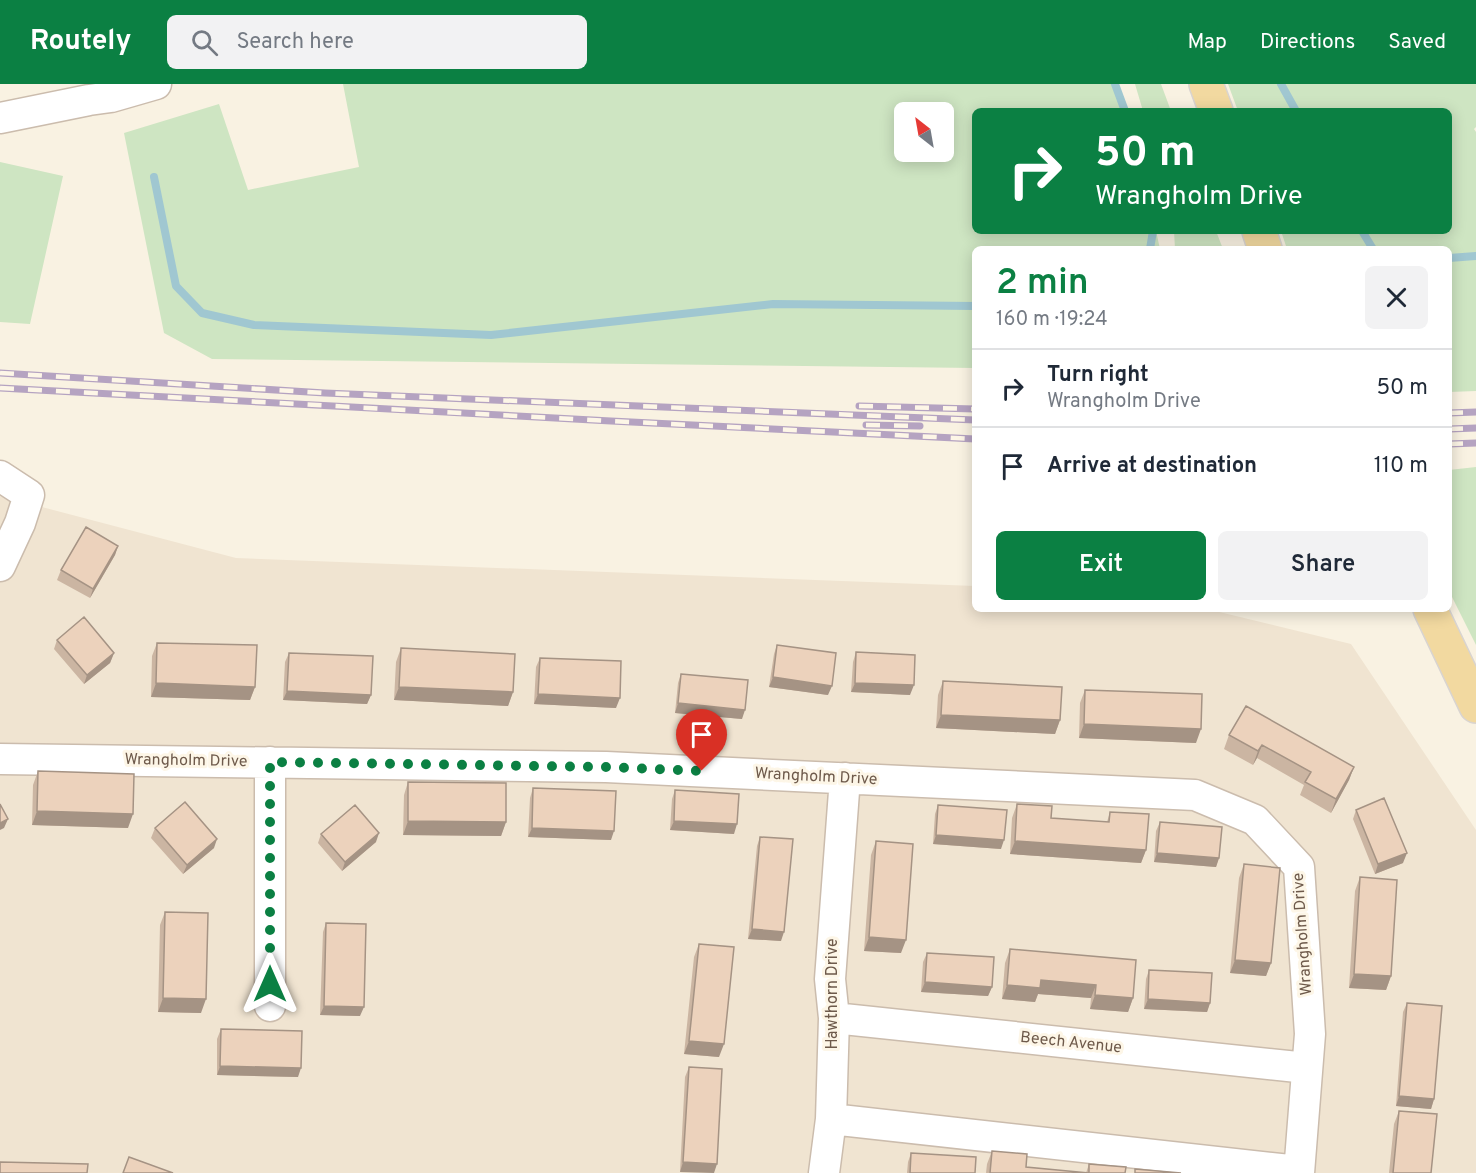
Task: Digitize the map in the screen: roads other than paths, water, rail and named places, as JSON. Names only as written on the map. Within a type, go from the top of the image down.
[{"type":"main road","points":[[1206,84],[1215,108]]},
{"type":"main road","points":[[1431,612],[1476,706]]},
{"type":"street","points":[[0,118],[89,100],[109,91],[156,84]]},
{"type":"street","points":[[0,476],[28,495],[20,523],[0,566]]},
{"type":"street","name":"Wrangholm Drive","points":[[0,759],[606,767],[1195,795],[1255,820],[1299,867],[1310,1034],[1299,1172]]},
{"type":"street","points":[[270,762],[270,1006]]},
{"type":"street","name":"Hawthorn Drive","points":[[824,1173],[831,1119],[834,1018],[830,979],[845,778]]},
{"type":"street","name":"Beech Avenue","points":[[834,1018],[1307,1068]]},
{"type":"street","points":[[831,1119],[1299,1172]]},
{"type":"waterway","points":[[1115,84],[1124,108]]},
{"type":"waterway","points":[[1281,84],[1294,108]]},
{"type":"waterway","points":[[154,177],[176,286],[202,313],[254,325],[491,335],[773,304],[972,306]]},
{"type":"waterway","points":[[1150,246],[1152,234]]},
{"type":"waterway","points":[[1364,234],[1371,246]]},
{"type":"waterway","points":[[1452,258],[1476,256]]},
{"type":"railway","points":[[0,373],[325,393],[972,420]]},
{"type":"railway","points":[[0,388],[972,439]]},
{"type":"railway","points":[[859,406],[972,409]]},
{"type":"railway","points":[[1452,413],[1476,412]]},
{"type":"railway","points":[[866,425],[920,426]]},
{"type":"railway","points":[[1452,429],[1476,428]]},
{"type":"railway","points":[[1452,444],[1476,443]]}]
